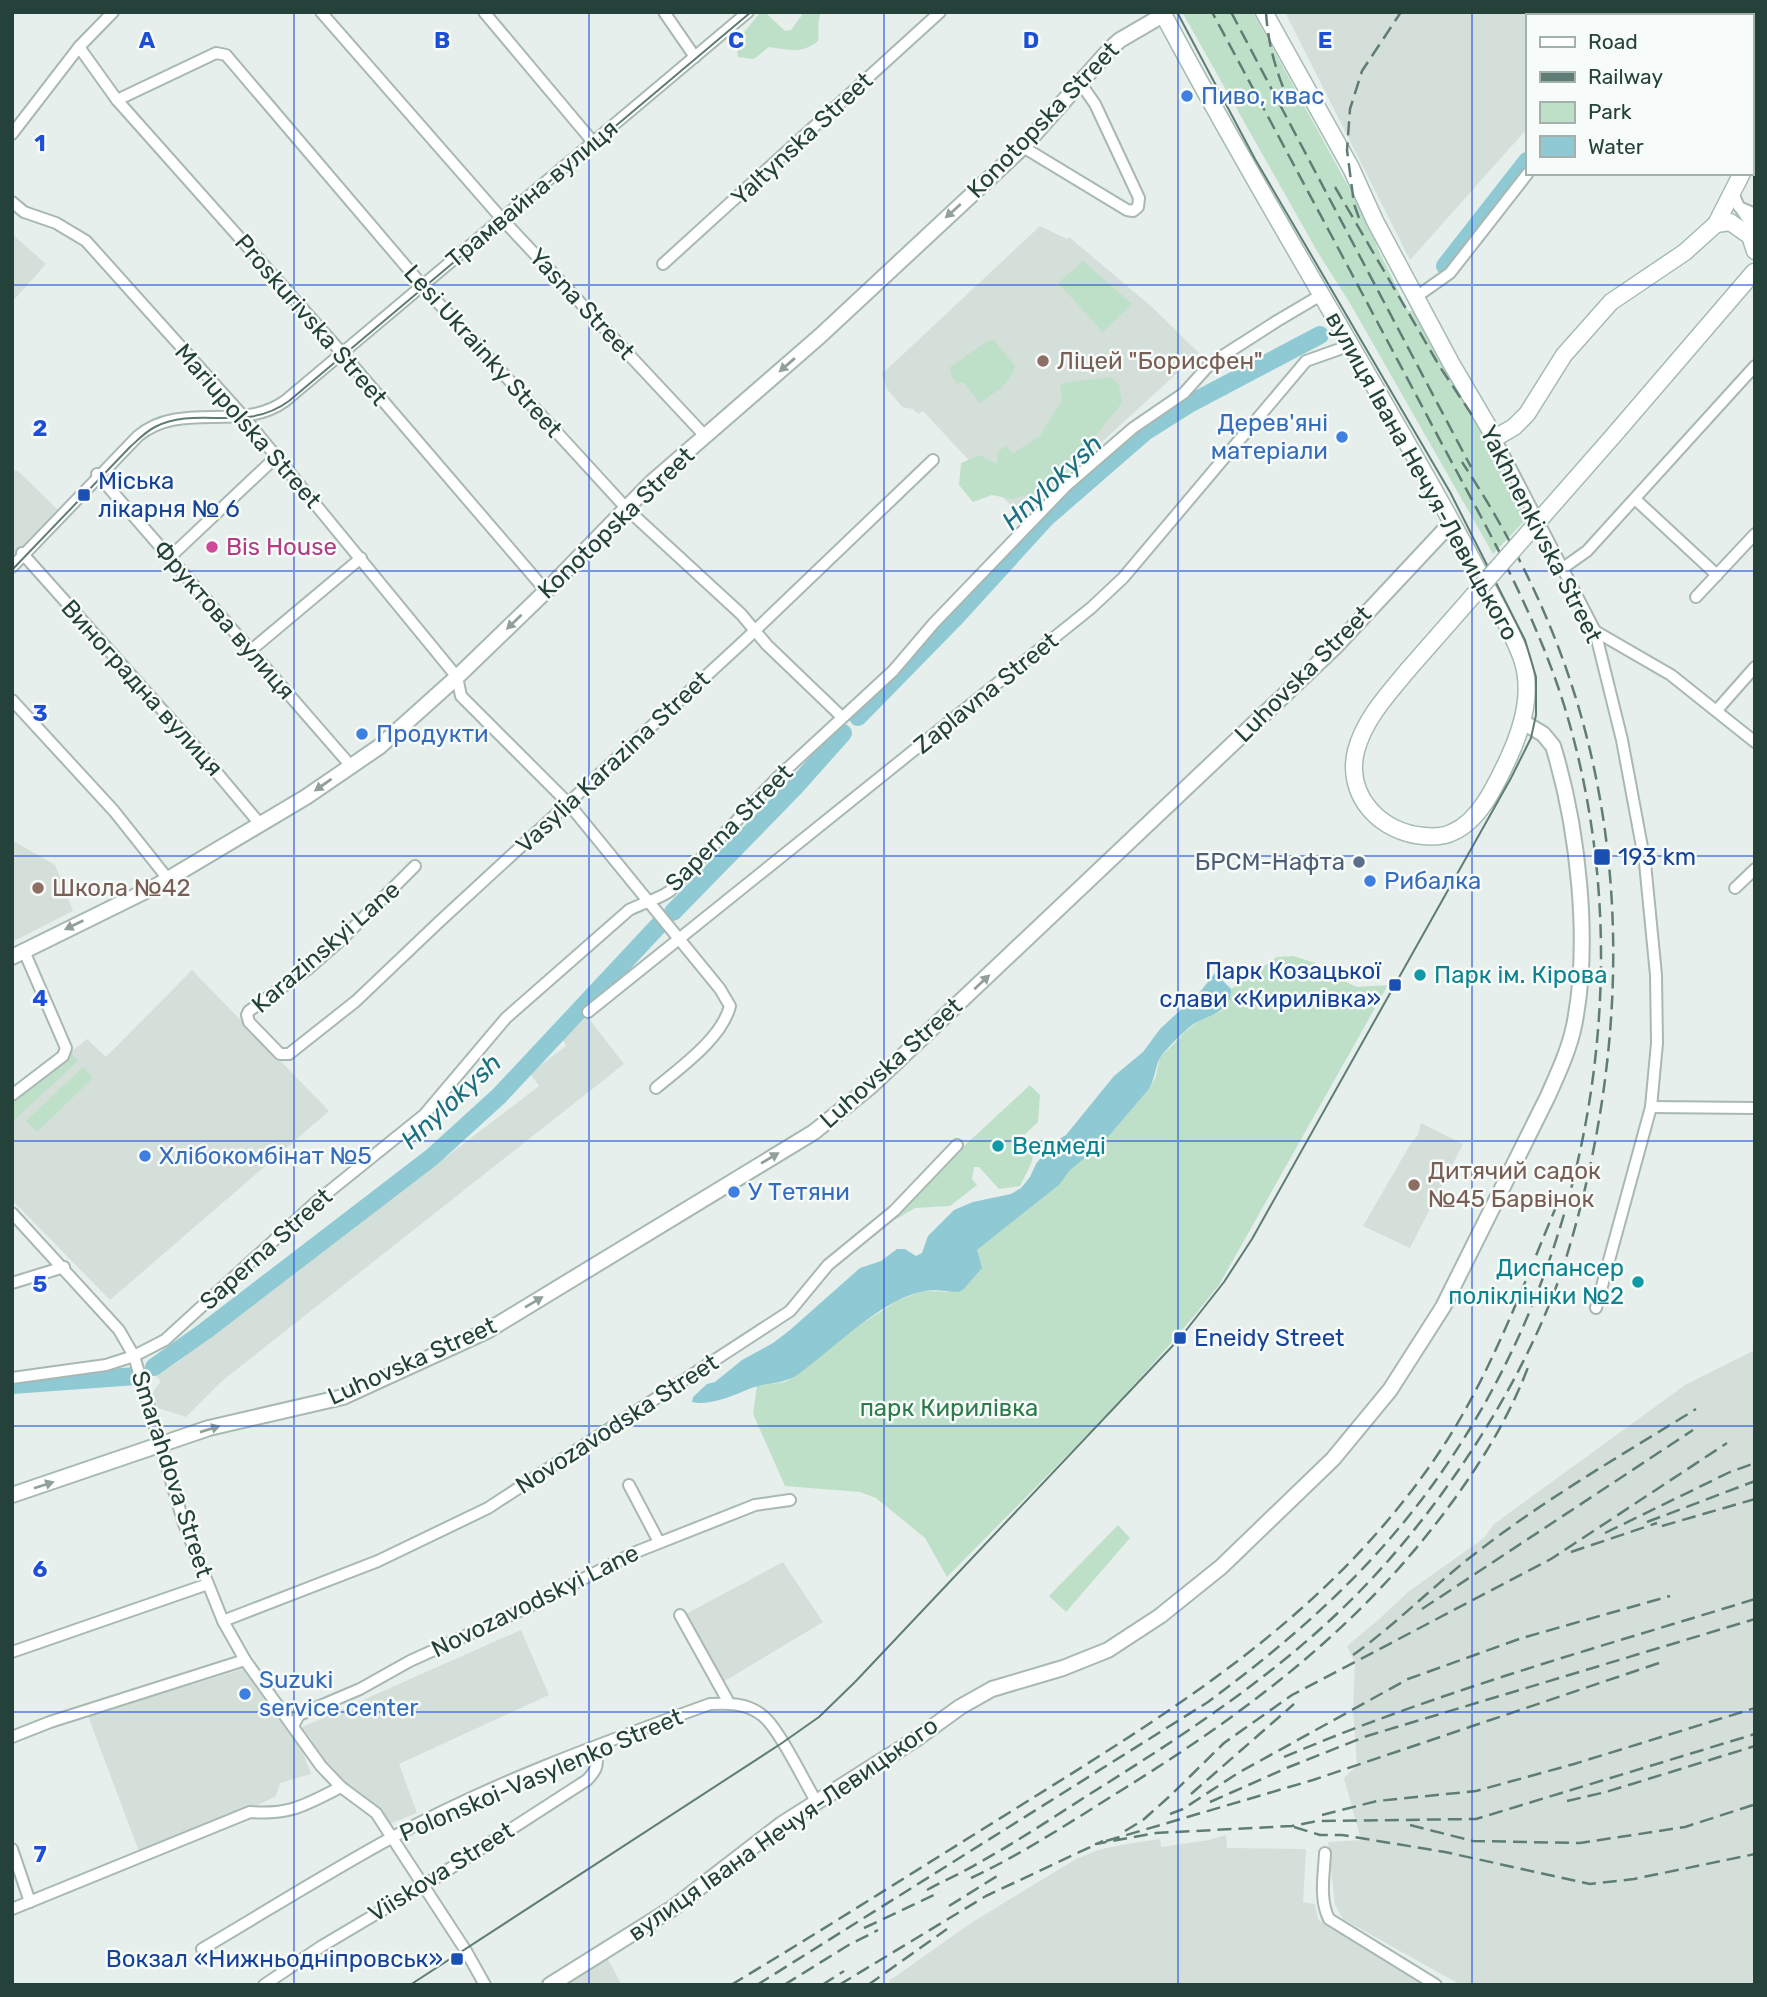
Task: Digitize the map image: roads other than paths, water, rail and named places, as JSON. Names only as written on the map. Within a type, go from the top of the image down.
[{"type":"main road","name":"Yakhnenkivska Street","points":[[1264,12],[1351,168],[1375,221],[1494,438]]},
{"type":"main road","name":"вулиця Івана Нечуя-Левицького","points":[[1162,14],[1262,196],[1452,522],[1520,652],[1527,684],[1523,722]]},
{"type":"main road","points":[[1494,438],[1514,427],[1527,414],[1554,369],[1611,302],[1685,252],[1716,224],[1736,200],[1742,175]]},
{"type":"main road","points":[[1716,224],[1730,222],[1751,236],[1755,251]]},
{"type":"main road","points":[[1523,722],[1495,785],[1475,814],[1461,828],[1445,835],[1411,835],[1380,821],[1364,802],[1355,777],[1355,754],[1370,719],[1407,671],[1614,435],[1754,268]]},
{"type":"street","points":[[12,134],[79,47],[113,12]]},
{"type":"street","name":"Yasna Street","points":[[321,12],[502,219],[706,437]]},
{"type":"street","points":[[484,12],[593,142]]},
{"type":"street","points":[[664,12],[695,57]]},
{"type":"street","name":"Трамвайна вулиця","points":[[12,567],[98,475],[138,436],[156,423],[178,418],[261,414],[276,408],[748,12]]},
{"type":"street","name":"Yaltynska Street","points":[[663,264],[940,12]]},
{"type":"street","name":"Konotopska Street","points":[[18,954],[168,878],[306,797],[379,747],[547,591],[670,467],[820,336],[1023,147],[1120,40],[1162,14]]},
{"type":"street","name":"Proskurivska Street","points":[[79,47],[117,100],[342,353],[547,591]]},
{"type":"street","name":"Lesi Ukrainky Street","points":[[117,100],[223,52],[422,286],[627,509],[741,614],[766,645],[842,717]]},
{"type":"street","points":[[1023,147],[1127,210],[1133,211],[1138,207],[1139,198],[1095,104],[1081,84]]},
{"type":"street","points":[[1416,297],[1450,273],[1526,175]]},
{"type":"street","points":[[1736,200],[1755,214]]},
{"type":"street","points":[[1736,200],[1755,230]]},
{"type":"street","name":"Mariupolska Street","points":[[12,202],[24,212],[56,223],[86,241],[243,416],[457,677],[461,696],[568,803],[650,900],[678,939],[720,989],[730,1006],[721,1026],[698,1052],[656,1088]]},
{"type":"street","name":"Saperna Street","points":[[12,1378],[106,1365],[134,1356],[165,1340],[316,1202],[424,1115],[506,1018],[629,911],[670,891],[777,778],[892,671],[934,623],[1066,486],[1133,428],[1184,393],[1210,364],[1321,295]]},
{"type":"street","name":"Zaplavna Street","points":[[588,1012],[1091,608],[1123,578],[1306,361],[1351,345]]},
{"type":"street","points":[[1563,568],[1587,551],[1755,366]]},
{"type":"street","name":"Yakhnenkivska Street","points":[[1494,438],[1595,631],[1622,740],[1645,863],[1656,975],[1657,1043],[1651,1107],[1596,1308]]},
{"type":"street","points":[[170,557],[276,457]]},
{"type":"street","name":"Vasylia Karazina Street","points":[[286,1055],[356,1001],[704,679],[933,460]]},
{"type":"street","name":"Фруктова вулиця","points":[[98,475],[351,766]]},
{"type":"street","points":[[1634,499],[1717,575]]},
{"type":"street","name":"Luhovska Street","points":[[12,1495],[209,1428],[343,1397],[475,1337],[814,1132],[871,1086],[1324,658],[1452,522]]},
{"type":"street","points":[[1696,597],[1755,534]]},
{"type":"street","name":"Виноградна вулиця","points":[[23,554],[197,749],[260,824]]},
{"type":"street","points":[[250,650],[360,558]]},
{"type":"street","points":[[1595,631],[1671,675],[1755,742]]},
{"type":"street","points":[[1717,710],[1755,667]]},
{"type":"street","points":[[12,700],[114,811],[168,878]]},
{"type":"street","name":"вулиця Івана Нечуя-Левицького","points":[[550,1985],[673,1908],[782,1824],[916,1739],[976,1697],[992,1689],[1063,1668],[1108,1650],[1160,1616],[1221,1567],[1333,1459],[1364,1423],[1412,1358],[1443,1307],[1548,1096],[1570,1043],[1581,953],[1577,867],[1567,801],[1553,746],[1544,734],[1523,722]]},
{"type":"street","name":"Karazinskyi Lane","points":[[286,1055],[277,1052],[249,1022],[249,1011],[308,969],[415,866]]},
{"type":"street","points":[[1735,888],[1752,872]]},
{"type":"street","points":[[1752,872],[1755,888]]},
{"type":"street","points":[[12,1095],[63,1056],[66,1048],[18,954]]},
{"type":"street","points":[[1651,1107],[1755,1108]]},
{"type":"street","name":"Novozavodska Street","points":[[223,1621],[378,1561],[488,1508],[790,1311],[828,1265],[894,1210],[957,1145]]},
{"type":"street","name":"Smarahdova Street","points":[[12,1213],[119,1330],[134,1356],[184,1524],[223,1621],[245,1660],[321,1766],[341,1787],[376,1814],[466,1951],[485,1985]]},
{"type":"street","points":[[12,1283],[64,1267]]},
{"type":"street","points":[[628,1485],[659,1542]]},
{"type":"street","name":"Novozavodskyi Lane","points":[[293,1726],[299,1715],[367,1685],[410,1661],[522,1610],[659,1542],[755,1505],[790,1500]]},
{"type":"street","points":[[12,1652],[208,1584]]},
{"type":"street","points":[[680,1615],[729,1703],[747,1707],[764,1716],[816,1801]]},
{"type":"street","points":[[12,1737],[50,1722],[245,1660]]},
{"type":"street","name":"Polonskoi-Vasylenko Street","points":[[202,1949],[392,1838],[476,1796],[710,1704],[729,1703]]},
{"type":"street","name":"Viiskova Street","points":[[264,1985],[587,1780],[597,1770],[598,1760],[594,1748]]},
{"type":"street","points":[[12,1909],[250,1812],[276,1814],[299,1807],[341,1787]]},
{"type":"street","points":[[12,1849],[30,1902]]},
{"type":"street","points":[[1325,1853],[1323,1895],[1324,1909],[1329,1919],[1436,1985]]},
{"type":"water","points":[[1215,973],[1231,989],[1227,1004],[1223,1009],[1191,1026],[1166,1050],[1158,1062],[1149,1089],[1103,1143],[1070,1170],[1059,1185],[977,1250],[982,1268],[963,1290],[925,1291],[893,1303],[788,1380],[755,1387],[713,1401],[692,1402],[693,1397],[707,1384],[715,1382],[742,1360],[790,1330],[860,1268],[881,1261],[897,1249],[905,1249],[916,1256],[922,1253],[928,1236],[954,1210],[973,1202],[1011,1194],[1021,1188],[1052,1143],[1066,1135],[1114,1076],[1143,1052],[1160,1029],[1200,992]]},
{"type":"waterway","name":"Hnylokysh","points":[[1445,266],[1526,162]]},
{"type":"waterway","name":"Hnylokysh","points":[[858,717],[955,618],[1046,518],[1145,432],[1191,403],[1320,335]]},
{"type":"waterway","name":"Hnylokysh","points":[[673,912],[795,787],[843,733]]},
{"type":"waterway","name":"Hnylokysh","points":[[154,1367],[432,1157],[499,1096],[660,924]]},
{"type":"waterway","name":"Hnylokysh","points":[[12,1385],[136,1376]]},
{"type":"tram line","points":[[12,570],[130,447],[151,429],[188,418],[255,416],[272,411],[289,401],[751,12]]},
{"type":"tram line","points":[[410,1985],[819,1717],[1180,1338],[1224,1282],[1252,1239],[1531,738],[1536,715],[1536,677],[1525,640],[1450,492],[1255,159],[1177,12]]},
{"type":"railway","points":[[757,1985],[1208,1702],[1284,1642],[1378,1553],[1463,1440],[1515,1344],[1555,1242],[1583,1136],[1598,1028],[1600,919],[1589,810],[1564,705],[1537,633],[1505,563],[1212,12]]},
{"type":"railway","points":[[1231,12],[1471,467]]},
{"type":"railway","points":[[1266,12],[1274,60],[1291,106]]},
{"type":"railway","points":[[1359,218],[1354,204],[1347,150],[1350,109],[1362,71],[1401,12]]},
{"type":"railway","points":[[1335,187],[1440,367],[1474,418]]},
{"type":"railway","points":[[927,1890],[1014,1842],[1176,1739],[1272,1670],[1332,1618],[1393,1555],[1454,1477],[1508,1389],[1532,1344],[1551,1299],[1567,1255],[1587,1180],[1601,1105],[1610,1028],[1613,951],[1610,874],[1600,798],[1583,723],[1559,649],[1516,553],[1462,462]]},
{"type":"railway","points":[[731,1985],[1074,1772],[1189,1697],[1243,1657],[1345,1568],[1391,1517],[1434,1460],[1471,1400],[1502,1336],[1556,1207]]},
{"type":"railway","points":[[971,1878],[1063,1827],[1165,1763],[1255,1699],[1339,1630],[1415,1550],[1450,1505],[1485,1454],[1505,1418],[1530,1362]]},
{"type":"railway","points":[[1353,1655],[1510,1527],[1696,1409]]},
{"type":"railway","points":[[1422,1609],[1693,1430]]},
{"type":"railway","points":[[1125,1831],[1143,1820],[1224,1743],[1292,1695],[1551,1559],[1727,1443]]},
{"type":"railway","points":[[1605,1533],[1730,1472],[1755,1463]]},
{"type":"railway","points":[[1647,1522],[1755,1481]]},
{"type":"railway","points":[[1662,1526],[1755,1499]]},
{"type":"railway","points":[[1571,1552],[1657,1523]]},
{"type":"railway","points":[[1170,1814],[1183,1809],[1238,1773],[1408,1679],[1522,1638],[1670,1596]]},
{"type":"railway","points":[[1284,1757],[1458,1691],[1755,1599]]},
{"type":"railway","points":[[1210,1802],[1367,1736],[1755,1619]]},
{"type":"railway","points":[[1659,1663],[1313,1780],[1096,1844],[1156,1833],[1292,1826],[1317,1821],[1476,1819],[1755,1734]]},
{"type":"railway","points":[[1191,1794],[1294,1704]]},
{"type":"railway","points":[[1322,1815],[1377,1801],[1476,1791],[1755,1708]]},
{"type":"railway","points":[[1567,1801],[1606,1792],[1755,1746]]},
{"type":"railway","points":[[1410,1825],[1473,1841],[1580,1843],[1685,1827],[1753,1805]]},
{"type":"railway","points":[[1294,1827],[1320,1835],[1342,1835],[1445,1852],[1590,1884],[1634,1879],[1755,1854]]},
{"type":"railway","points":[[839,1985],[986,1896],[1103,1841]]},
{"type":"railway","points":[[949,1906],[1002,1873]]},
{"type":"railway","points":[[864,1928],[940,1892]]},
{"type":"railway","points":[[868,1985],[947,1929]]},
{"type":"railway","points":[[784,1985],[878,1930]]},
{"type":"railway","points":[[822,1985],[844,1971]]},
{"type":"place","name":"Пиво, квас","points":[[1187,96]]},
{"type":"place","name":"Ліцей \"Борисфен\"","points":[[1043,361]]},
{"type":"place","name":"Дерев'янi матерiали","points":[[1342,437]]},
{"type":"place","name":"Міська лікарня № 6","points":[[84,495]]},
{"type":"place","name":"Bis House","points":[[212,547]]},
{"type":"place","name":"Продукти","points":[[362,734]]},
{"type":"place","name":"193 km","points":[[1602,857]]},
{"type":"place","name":"БРСМ-Нафта","points":[[1359,862]]},
{"type":"place","name":"Рибалка","points":[[1370,881]]},
{"type":"place","name":"Школа №42","points":[[38,888]]},
{"type":"place","name":"Парк ім. Кірова","points":[[1420,975]]},
{"type":"place","name":"Парк Козацької слави «Кирилівка»","points":[[1395,985]]},
{"type":"place","name":"Ведмеді","points":[[998,1146]]},
{"type":"place","name":"Хлібокомбінат №5","points":[[145,1156]]},
{"type":"place","name":"Дитячий садок №45 Барвінок","points":[[1414,1185]]},
{"type":"place","name":"У Тетяни","points":[[734,1192]]},
{"type":"place","name":"Диспансер поліклініки №2","points":[[1638,1282]]},
{"type":"place","name":"Eneidy Street","points":[[1180,1338]]},
{"type":"place","name":"Suzuki service center","points":[[245,1694]]},
{"type":"place","name":"Вокзал «Нижньодніпровськ»","points":[[457,1959]]},
{"type":"park label","name":"парк Кирилівка","points":[[949,1408]]}]
